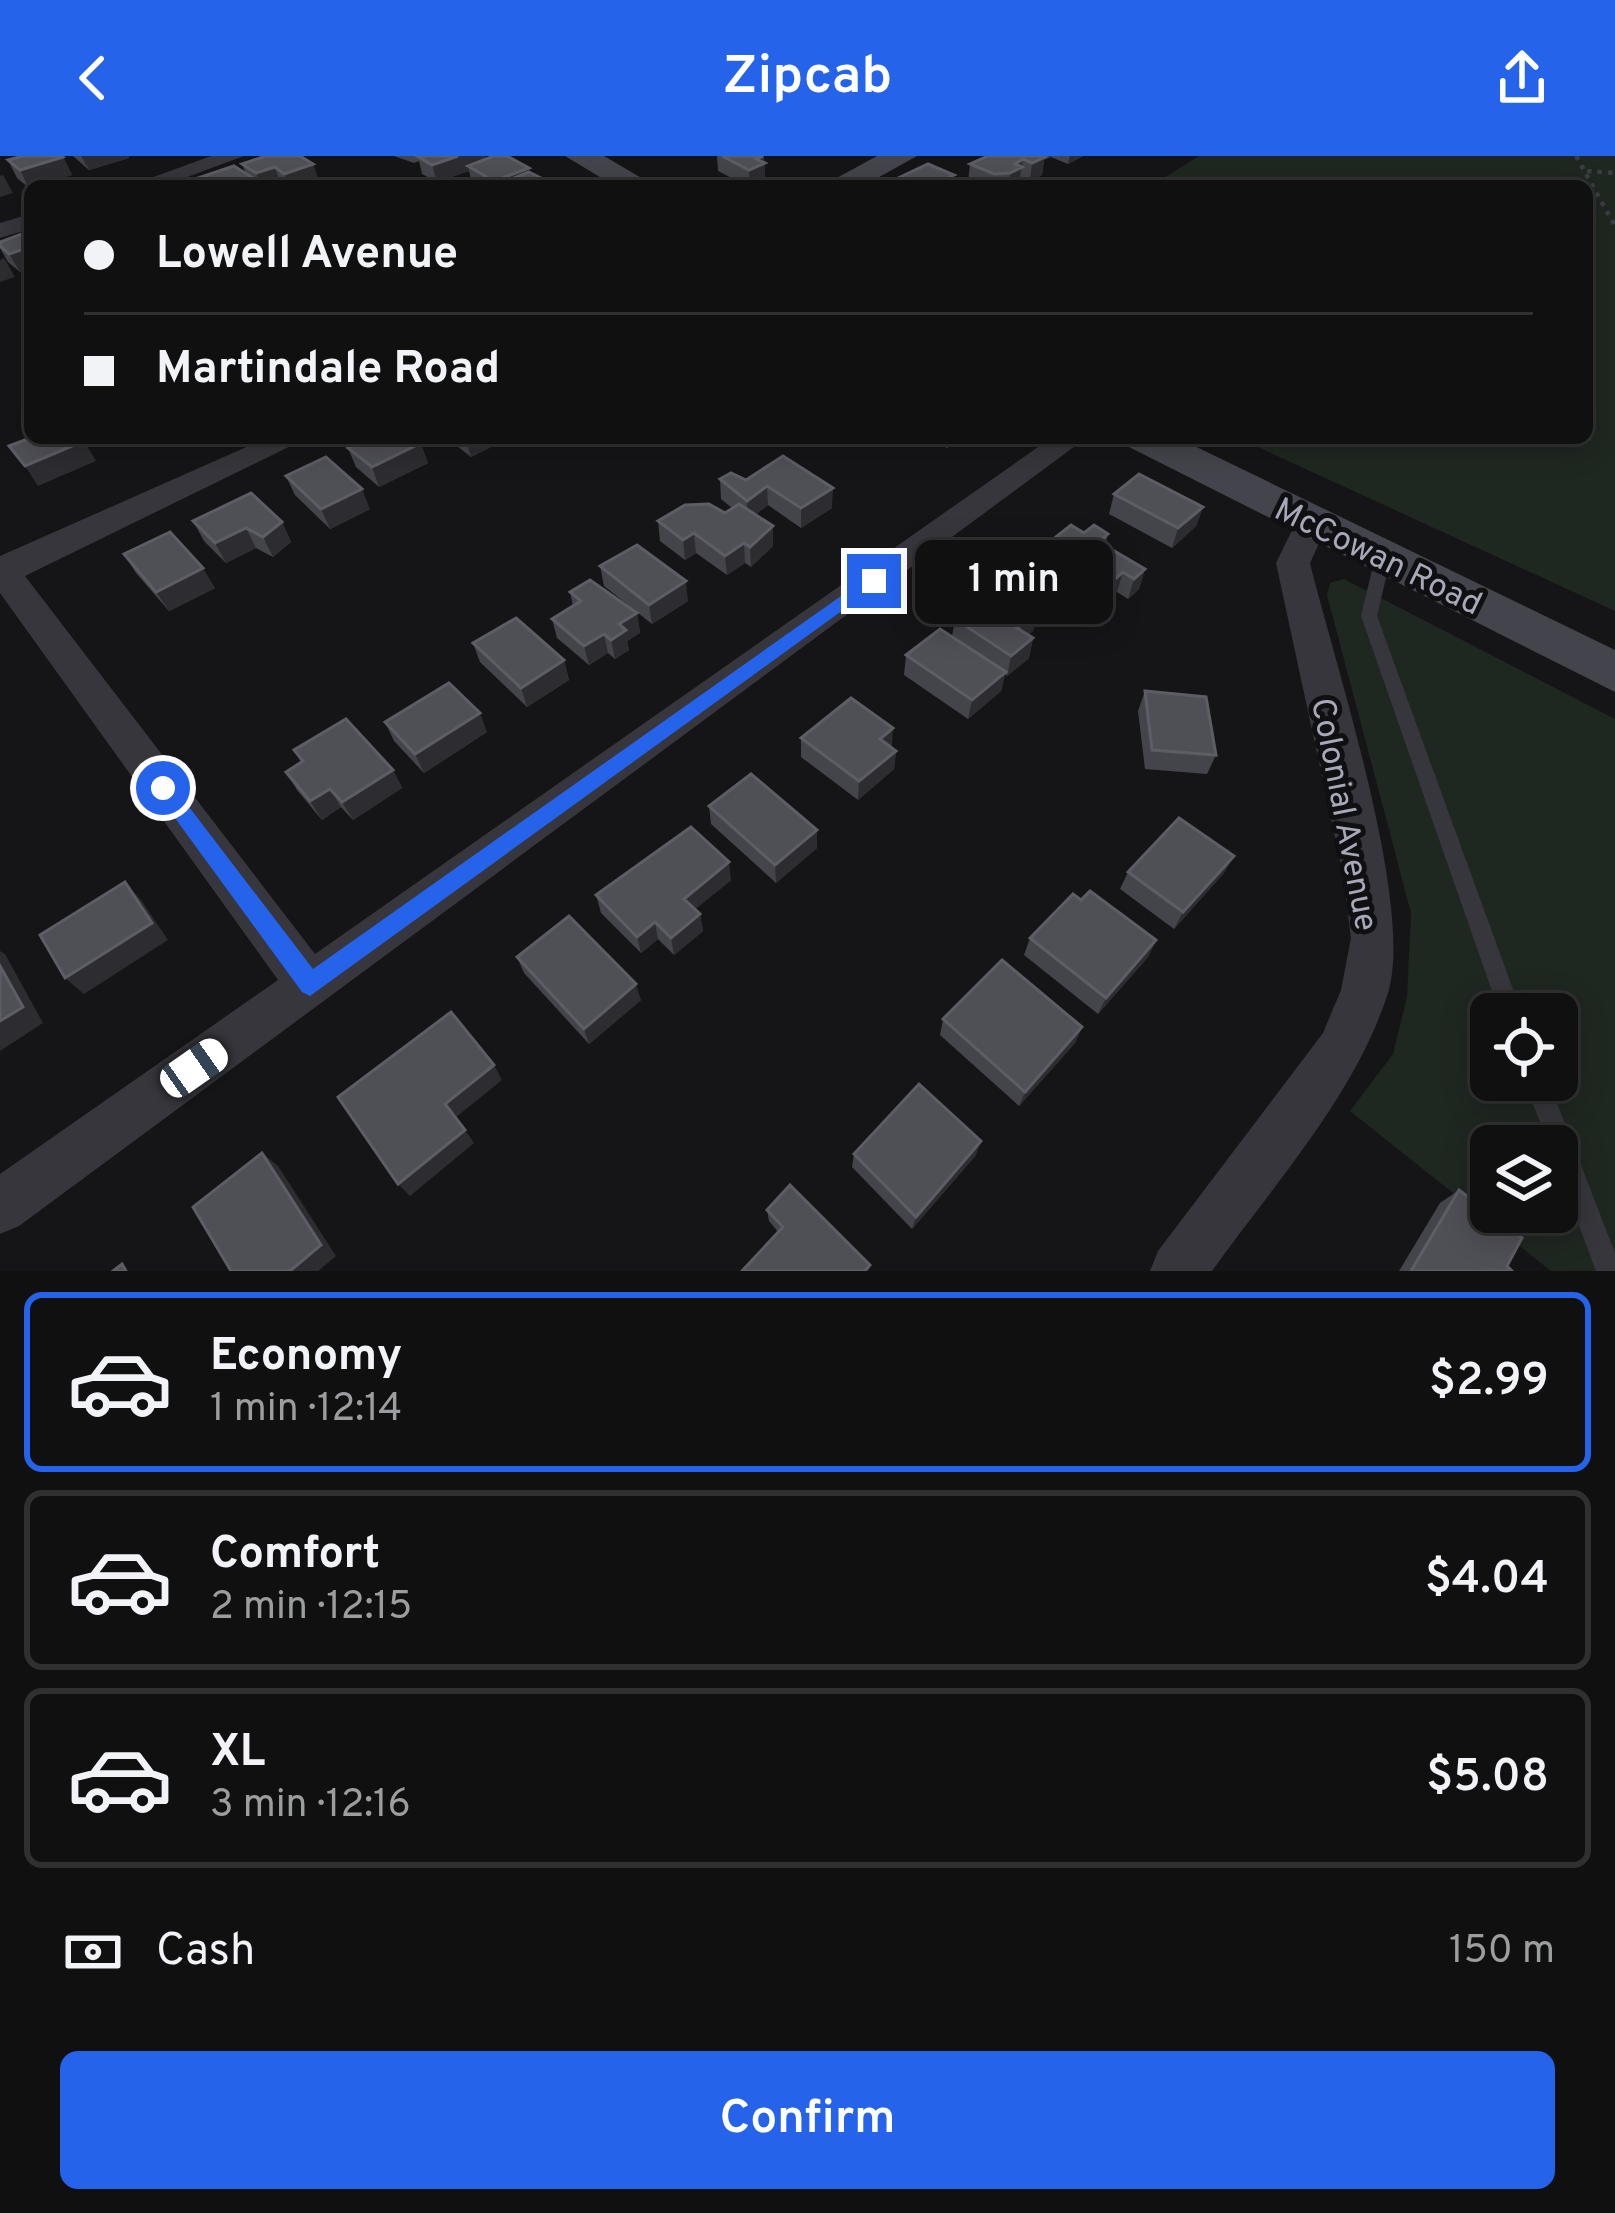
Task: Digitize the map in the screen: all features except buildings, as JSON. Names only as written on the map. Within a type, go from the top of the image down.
[{"type":"street","points":[[159,180],[233,156]]},
{"type":"street","points":[[580,156],[627,180]]},
{"type":"street","points":[[851,180],[902,156]]},
{"type":"street","points":[[279,444],[1,572],[310,985]]},
{"type":"street","points":[[0,1207],[1063,444]]},
{"type":"street","name":"McCowan Road","points":[[1156,444],[1615,673]]},
{"type":"street","name":"Colonial Avenue","points":[[1178,1271],[1340,1050],[1368,973],[1374,938],[1365,874],[1293,563],[1312,522]]},
{"type":"lane","points":[[1383,557],[1369,616],[1504,993]]},
{"type":"lane","points":[[1544,1101],[1609,1271]]},
{"type":"path","points":[[1576,156],[1590,180]]},
{"type":"path","points":[[1585,171],[1615,173]]},
{"type":"path","points":[[1593,186],[1615,226]]},
{"type":"shaded area","points":[[1199,156],[1615,156],[1615,611],[1251,444],[1593,444],[1593,180],[1161,180]]},
{"type":"shaded area","points":[[1344,579],[1615,719],[1615,1271],[1551,1271],[1503,1233],[1578,1233],[1578,1125],[1470,1125],[1470,1207],[1350,1111],[1393,1054],[1407,998],[1411,913],[1327,595],[1330,583]]},
{"type":"route","points":[[163,788],[310,985],[874,581]]}]
